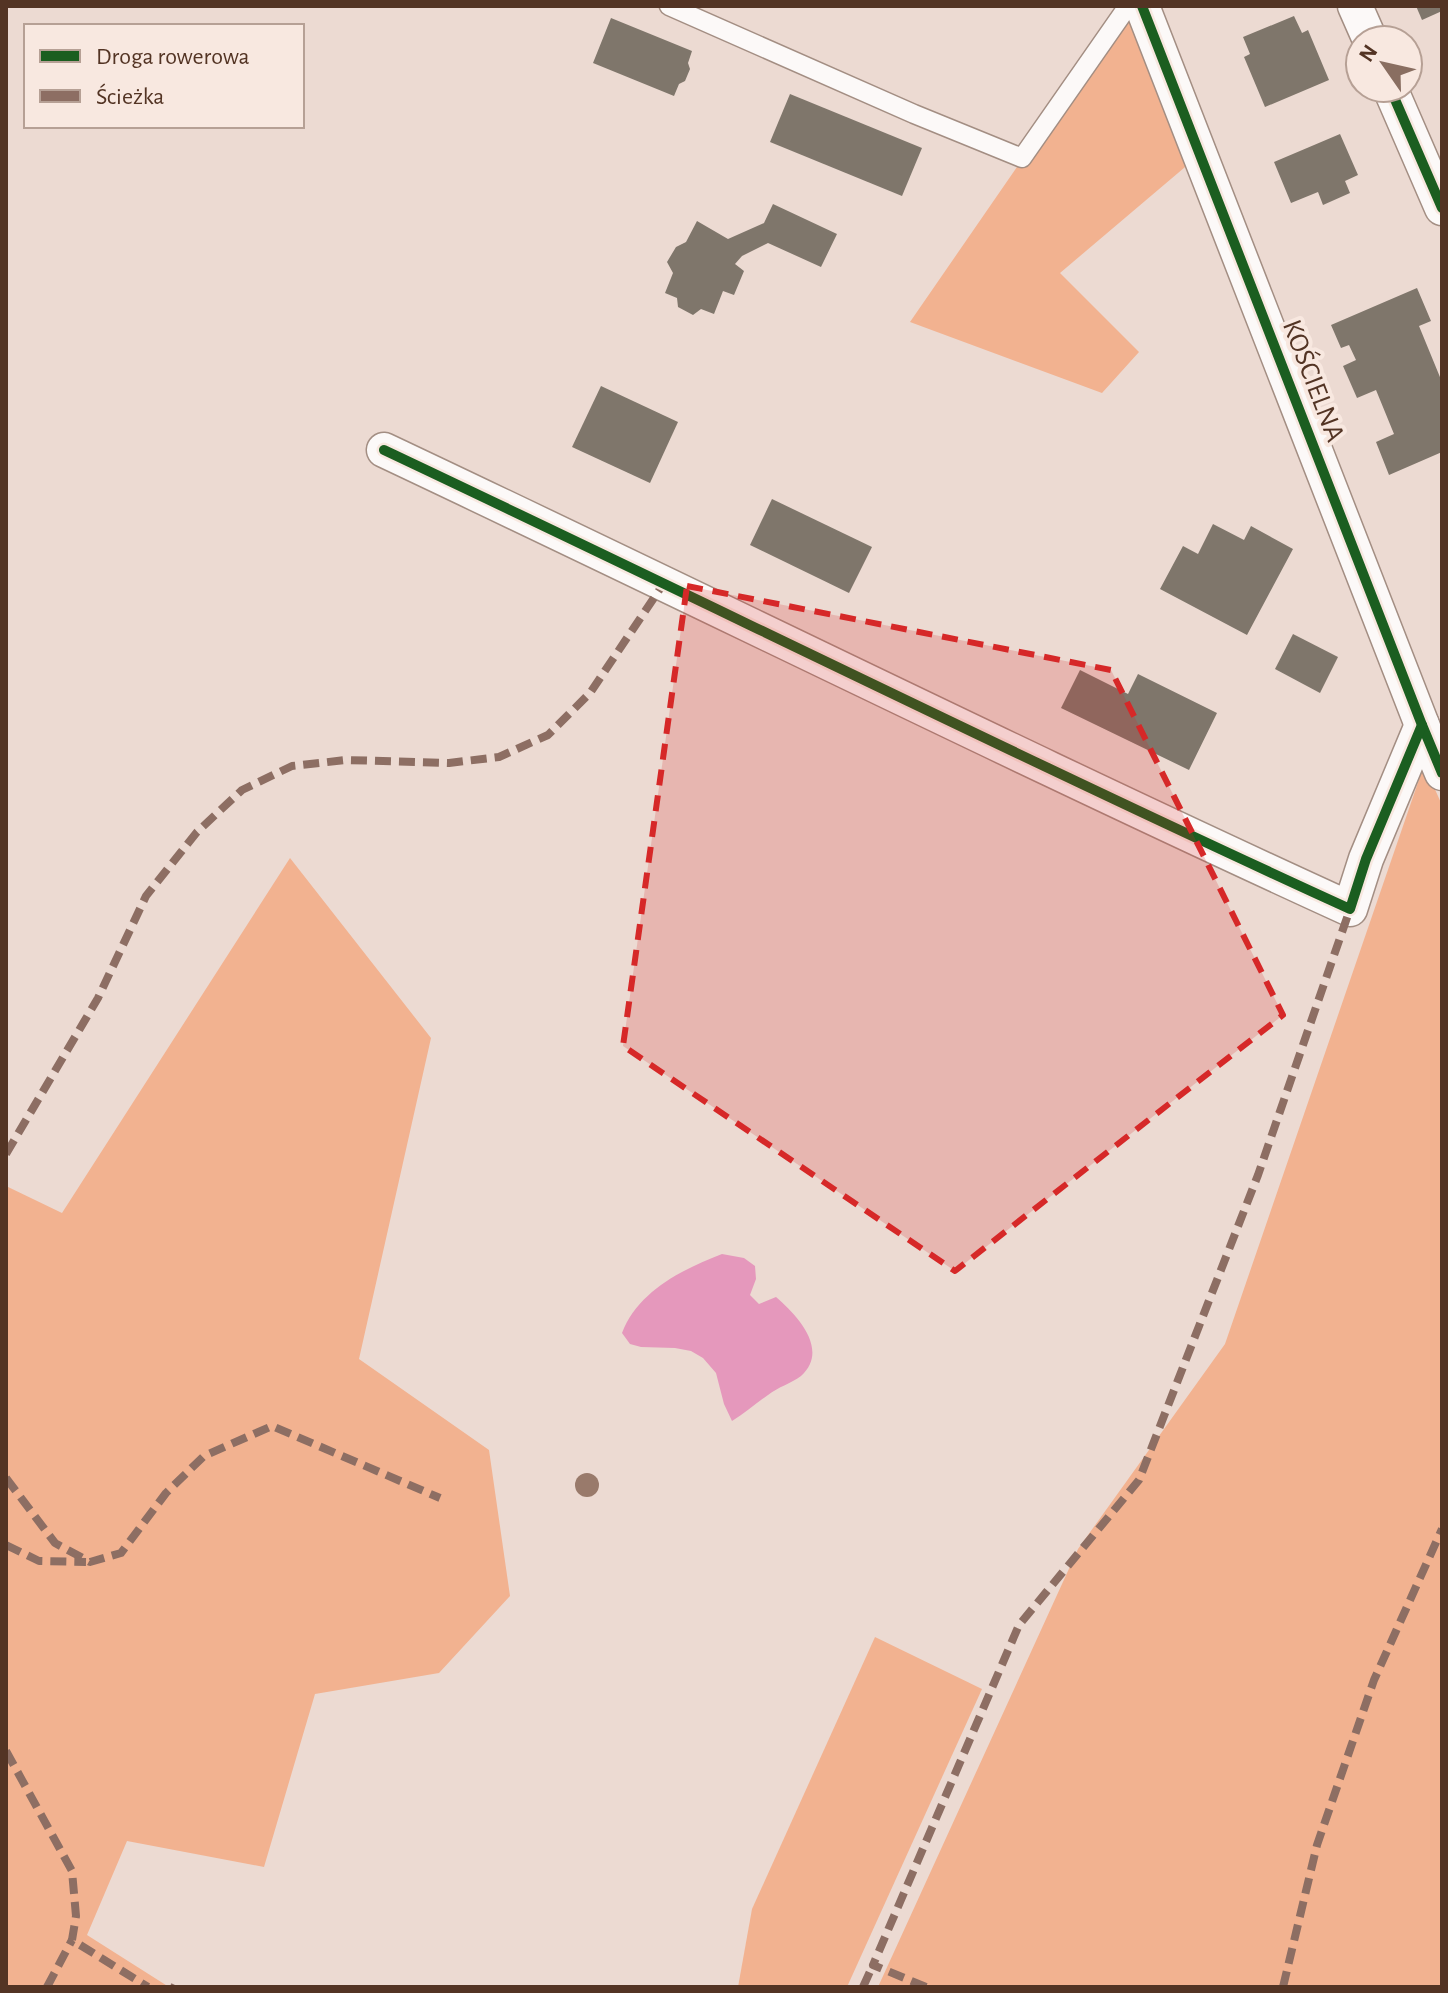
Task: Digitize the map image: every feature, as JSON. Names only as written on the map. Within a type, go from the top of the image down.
[{"type":"street","name":"KOŚCIELNA","points":[[1142,6],[1442,773]]},
{"type":"street","points":[[1397,104],[1442,208]]},
{"type":"street","points":[[384,450],[1205,843],[1350,909],[1366,859],[1422,725]]},
{"type":"lane","points":[[669,6],[1022,158],[1128,6]]},
{"type":"highlighted area","points":[[687,586],[1111,670],[1283,1015],[955,1271],[623,1046]]},
{"type":"shaded area","points":[[1126,9],[1191,162],[1060,273],[1139,352],[1102,393],[910,322]]},
{"type":"shaded area","points":[[1424,765],[1442,805],[1442,1987],[878,1987],[1078,1549],[1225,1344]]},
{"type":"shaded area","points":[[290,858],[431,1038],[359,1359],[489,1450],[510,1596],[439,1673],[315,1694],[264,1867],[127,1841],[87,1935],[169,1987],[6,1987],[6,1186],[62,1213]]},
{"type":"shaded area","points":[[722,1254],[744,1258],[755,1266],[756,1279],[750,1295],[759,1304],[776,1297],[784,1304],[801,1323],[811,1344],[812,1355],[809,1366],[801,1376],[772,1392],[732,1421],[716,1373],[703,1358],[691,1351],[630,1344],[622,1333],[639,1305],[663,1283]]},
{"type":"shaded area","points":[[875,1637],[982,1689],[847,1987],[738,1987],[752,1909]]},
{"type":"building","points":[[1416,6],[1442,6],[1442,11],[1422,20]]},
{"type":"building","points":[[1294,16],[1302,33],[1308,30],[1329,80],[1265,107],[1244,57],[1250,54],[1243,37]]},
{"type":"building","points":[[611,18],[692,51],[688,63],[690,69],[674,96],[593,63]]},
{"type":"building","points":[[790,94],[922,148],[902,196],[770,142]]},
{"type":"building","points":[[1340,134],[1358,175],[1345,181],[1350,193],[1323,205],[1318,192],[1291,203],[1274,162]]},
{"type":"building","points":[[773,204],[837,234],[821,267],[768,243],[742,256],[735,264],[744,271],[734,295],[723,291],[714,314],[701,309],[693,315],[678,307],[677,298],[665,293],[673,273],[667,262],[676,247],[686,242],[697,221],[728,239],[764,223]]},
{"type":"building","points":[[1417,288],[1431,321],[1419,326],[1442,382],[1442,452],[1389,475],[1376,442],[1394,434],[1376,390],[1357,398],[1343,366],[1356,360],[1349,345],[1341,348],[1331,325]]},
{"type":"building","points":[[601,386],[678,422],[650,483],[572,447]]},
{"type":"building","points":[[772,499],[872,547],[849,593],[750,545]]},
{"type":"building","points":[[1213,524],[1244,540],[1251,526],[1293,549],[1247,635],[1160,589],[1183,546],[1198,554]]},
{"type":"building","points":[[1293,634],[1338,657],[1320,693],[1275,669]]},
{"type":"building","points":[[1080,670],[1128,694],[1138,674],[1217,713],[1189,770],[1061,708]]},
{"type":"marked path","points":[[6,1154],[98,998],[146,896],[197,832],[242,790],[292,766],[346,760],[449,763],[499,757],[548,735],[590,693],[664,583]]},
{"type":"marked path","points":[[926,1987],[873,1965],[1019,1625],[1139,1480],[1258,1175],[1350,909]]},
{"type":"marked path","points":[[6,1478],[55,1543],[90,1562],[121,1553],[166,1493],[204,1456],[272,1426],[440,1498]]},
{"type":"marked path","points":[[1283,1987],[1317,1845],[1374,1680],[1442,1529]]},
{"type":"marked path","points":[[6,1545],[39,1561],[86,1562]]},
{"type":"marked path","points":[[6,1751],[72,1871],[76,1916],[72,1940],[148,1987]]},
{"type":"marked path","points":[[47,1987],[72,1940]]},
{"type":"marked path","points":[[863,1987],[873,1965]]},
{"type":"cycle path","points":[[1142,6],[1442,773]]},
{"type":"cycle path","points":[[1397,104],[1442,208]]},
{"type":"cycle path","points":[[384,450],[1350,909],[1366,859],[1422,725]]}]
